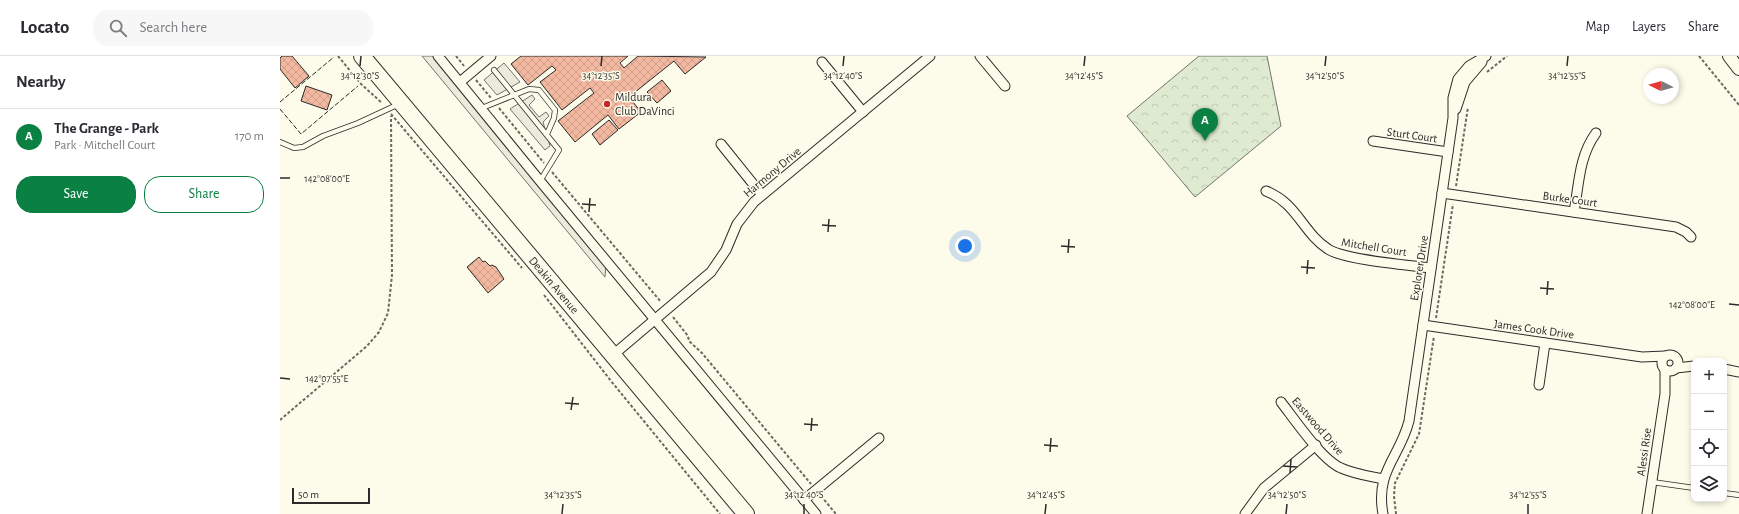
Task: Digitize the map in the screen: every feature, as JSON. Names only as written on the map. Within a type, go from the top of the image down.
[{"type":"highway","name":"Deakin Avenue","points":[[362,56],[393,109],[613,355],[746,514]]},
{"type":"street","points":[[438,56],[816,514]]},
{"type":"street","points":[[460,82],[491,56]]},
{"type":"street","name":"Harmony Drive","points":[[613,355],[711,272],[726,250],[737,224],[745,211],[762,195],[930,56]]},
{"type":"street","points":[[980,56],[1005,86]]},
{"type":"street","name":"Explorer Drive","points":[[1383,479],[1404,437],[1408,421],[1453,118],[1465,82],[1486,56]]},
{"type":"street","points":[[1729,56],[1739,68]]},
{"type":"street","points":[[822,62],[863,112]]},
{"type":"street","points":[[1574,212],[1582,160],[1585,150],[1596,133]]},
{"type":"street","name":"Sturt Court","points":[[1372,141],[1448,152]]},
{"type":"street","points":[[721,144],[762,195]]},
{"type":"street","name":"Mitchell Court","points":[[1266,192],[1275,195],[1289,205],[1320,243],[1335,253],[1431,268]]},
{"type":"street","name":"Burke Court","points":[[1442,193],[1676,227],[1686,232],[1691,237]]},
{"type":"street","name":"James Cook Drive","points":[[1423,325],[1642,357],[1668,366],[1691,365]]},
{"type":"street","points":[[1539,385],[1546,343]]},
{"type":"street","name":"James Cook Drive","points":[[1668,366],[1672,355],[1691,364]]},
{"type":"street","name":"Alessi Rise","points":[[1647,514],[1668,366]]},
{"type":"street","points":[[1727,370],[1739,372]]},
{"type":"street","name":"Eastwood Drive","points":[[1281,402],[1316,445],[1335,465],[1342,469],[1383,479]]},
{"type":"street","points":[[804,500],[879,438]]},
{"type":"street","points":[[1245,514],[1264,488],[1316,445]]},
{"type":"street","points":[[1383,479],[1381,495],[1383,514]]},
{"type":"lane","points":[[494,70],[559,150],[540,181]]},
{"type":"lane","points":[[482,108],[496,104],[529,89],[539,90],[555,110],[556,114],[547,134]]},
{"type":"lane","points":[[280,142],[294,148],[302,147],[323,136],[393,109]]},
{"type":"lane","points":[[1652,482],[1691,488]]},
{"type":"lane","points":[[1727,493],[1739,495]]},
{"type":"path","points":[[338,56],[361,84],[393,109],[524,272]]},
{"type":"path","points":[[456,56],[667,310],[684,331],[694,347],[702,353],[836,514]]},
{"type":"path","points":[[1483,76],[1507,56]]},
{"type":"path","points":[[1698,56],[1739,105]]},
{"type":"path","points":[[1435,326],[1468,101]]},
{"type":"path","points":[[280,420],[368,346],[379,332],[388,313],[392,275],[393,109]]},
{"type":"path","points":[[544,295],[611,381],[720,514]]},
{"type":"green space","points":[[1199,56],[1267,56],[1281,126],[1195,197],[1127,116]]},
{"type":"shaded area","points":[[422,56],[433,56],[606,264],[605,277]]},
{"type":"shaded area","points":[[504,63],[520,82],[497,95],[484,80]]},
{"type":"shaded area","points":[[532,95],[535,99],[529,105],[539,117],[546,112],[549,116],[543,122],[550,146],[545,150],[510,109]]},
{"type":"building","points":[[282,56],[292,56],[309,76],[295,88],[280,69],[280,58]]},
{"type":"building","name":"Mildura Club DaVinci","points":[[521,56],[628,56],[620,63],[624,68],[638,56],[706,57],[685,74],[674,61],[629,97],[641,112],[619,129],[608,115],[575,142],[558,121],[594,93],[590,88],[562,110],[540,82],[556,70],[552,66],[528,85],[511,64]]},
{"type":"building","points":[[662,80],[671,91],[657,103],[647,92]]},
{"type":"building","points":[[306,86],[332,95],[327,110],[301,101]]},
{"type":"building","points":[[609,120],[618,130],[600,145],[592,134]]},
{"type":"building","points":[[479,257],[483,262],[485,261],[490,266],[492,265],[496,267],[504,279],[488,293],[467,267]]},
{"type":"fence","points":[[280,102],[334,57]]},
{"type":"fence","points":[[280,109],[301,134],[358,86]]},
{"type":"place","name":"Mildura Club DaVinci","points":[[607,104]]},
{"type":"place","name":"The Grange - Park","points":[[1205,141]]}]
